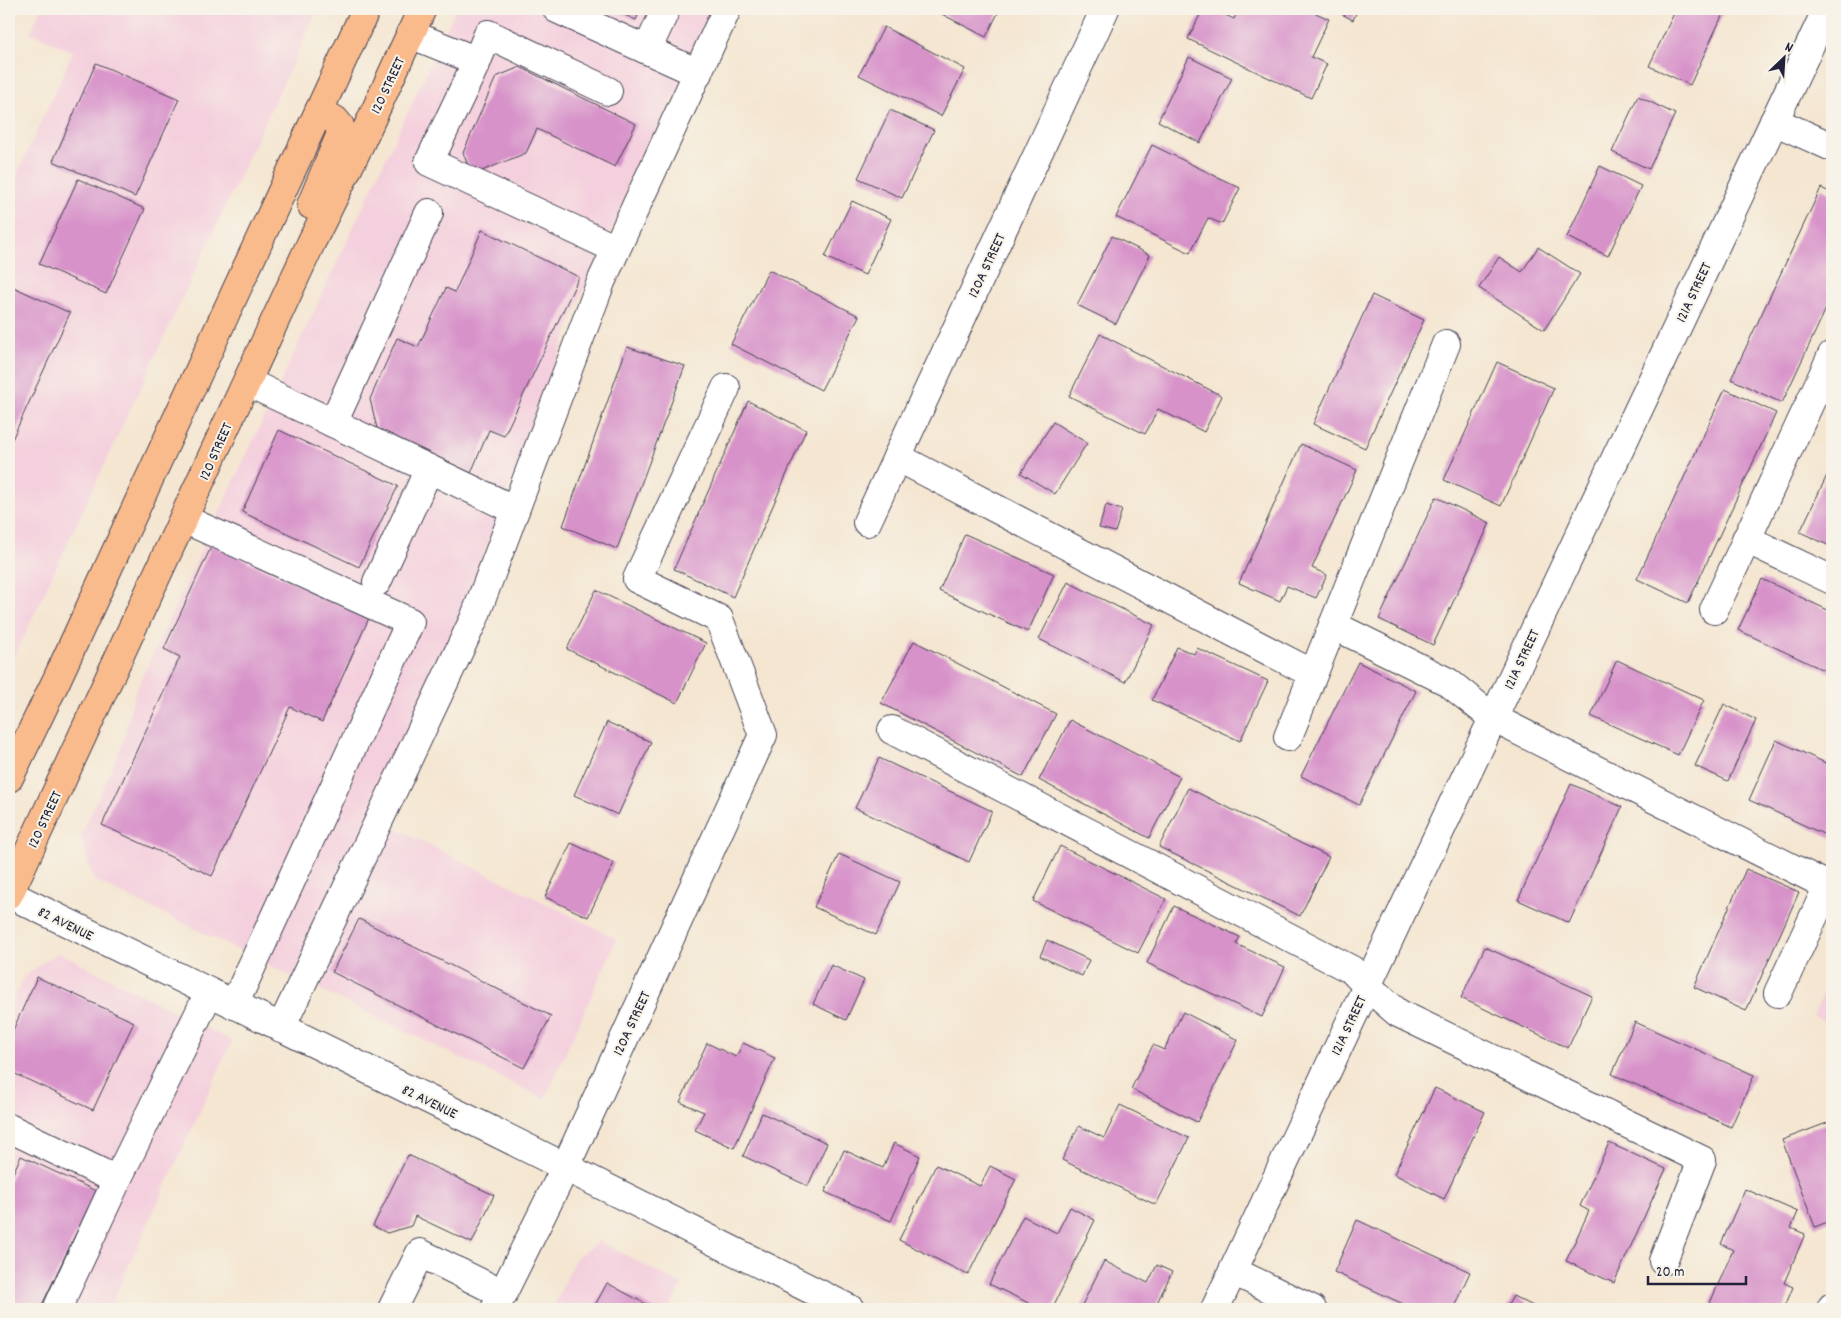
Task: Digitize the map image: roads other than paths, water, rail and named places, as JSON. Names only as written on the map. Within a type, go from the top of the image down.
[{"type":"main road","points":[[9,778],[58,679],[366,9]]},
{"type":"main road","name":"120 STREET","points":[[9,894],[311,243],[359,146],[422,9]]},
{"type":"main road","points":[[311,243],[307,219],[340,136],[340,126],[335,120],[319,111]]},
{"type":"street","points":[[556,9],[698,73]]},
{"type":"street","points":[[647,50],[666,9]]},
{"type":"street","points":[[281,1028],[474,619],[601,282],[727,9]]},
{"type":"street","name":"120A STREET","points":[[867,522],[1105,9]]},
{"type":"street","name":"121A STREET","points":[[1215,1309],[1827,9]]},
{"type":"street","points":[[410,34],[477,61]]},
{"type":"street","points":[[608,91],[488,34],[429,162],[616,249]]},
{"type":"street","points":[[1774,121],[1832,147]]},
{"type":"street","points":[[333,423],[429,214]]},
{"type":"street","points":[[1288,737],[1446,344]]},
{"type":"street","points":[[1714,610],[1832,355]]},
{"type":"street","points":[[247,382],[515,510]]},
{"type":"street","name":"120A STREET","points":[[499,1301],[565,1168],[763,735],[719,619],[637,579],[726,388]]},
{"type":"street","points":[[896,458],[1312,674]]},
{"type":"street","points":[[377,582],[429,469]]},
{"type":"street","points":[[184,519],[410,622],[234,1005]]},
{"type":"street","points":[[1746,539],[1832,580]]},
{"type":"street","points":[[1333,625],[1448,682],[1493,718],[1828,886],[1778,993]]},
{"type":"street","points":[[892,730],[1352,970],[1398,1013],[1702,1160],[1663,1261]]},
{"type":"street","name":"82 AVENUE","points":[[9,894],[850,1309]]},
{"type":"street","points":[[57,1309],[117,1180],[209,993]]},
{"type":"street","points":[[9,1128],[117,1180]]},
{"type":"street","points":[[392,1309],[420,1253],[499,1301]]},
{"type":"street","points":[[1233,1271],[1312,1309]]}]
